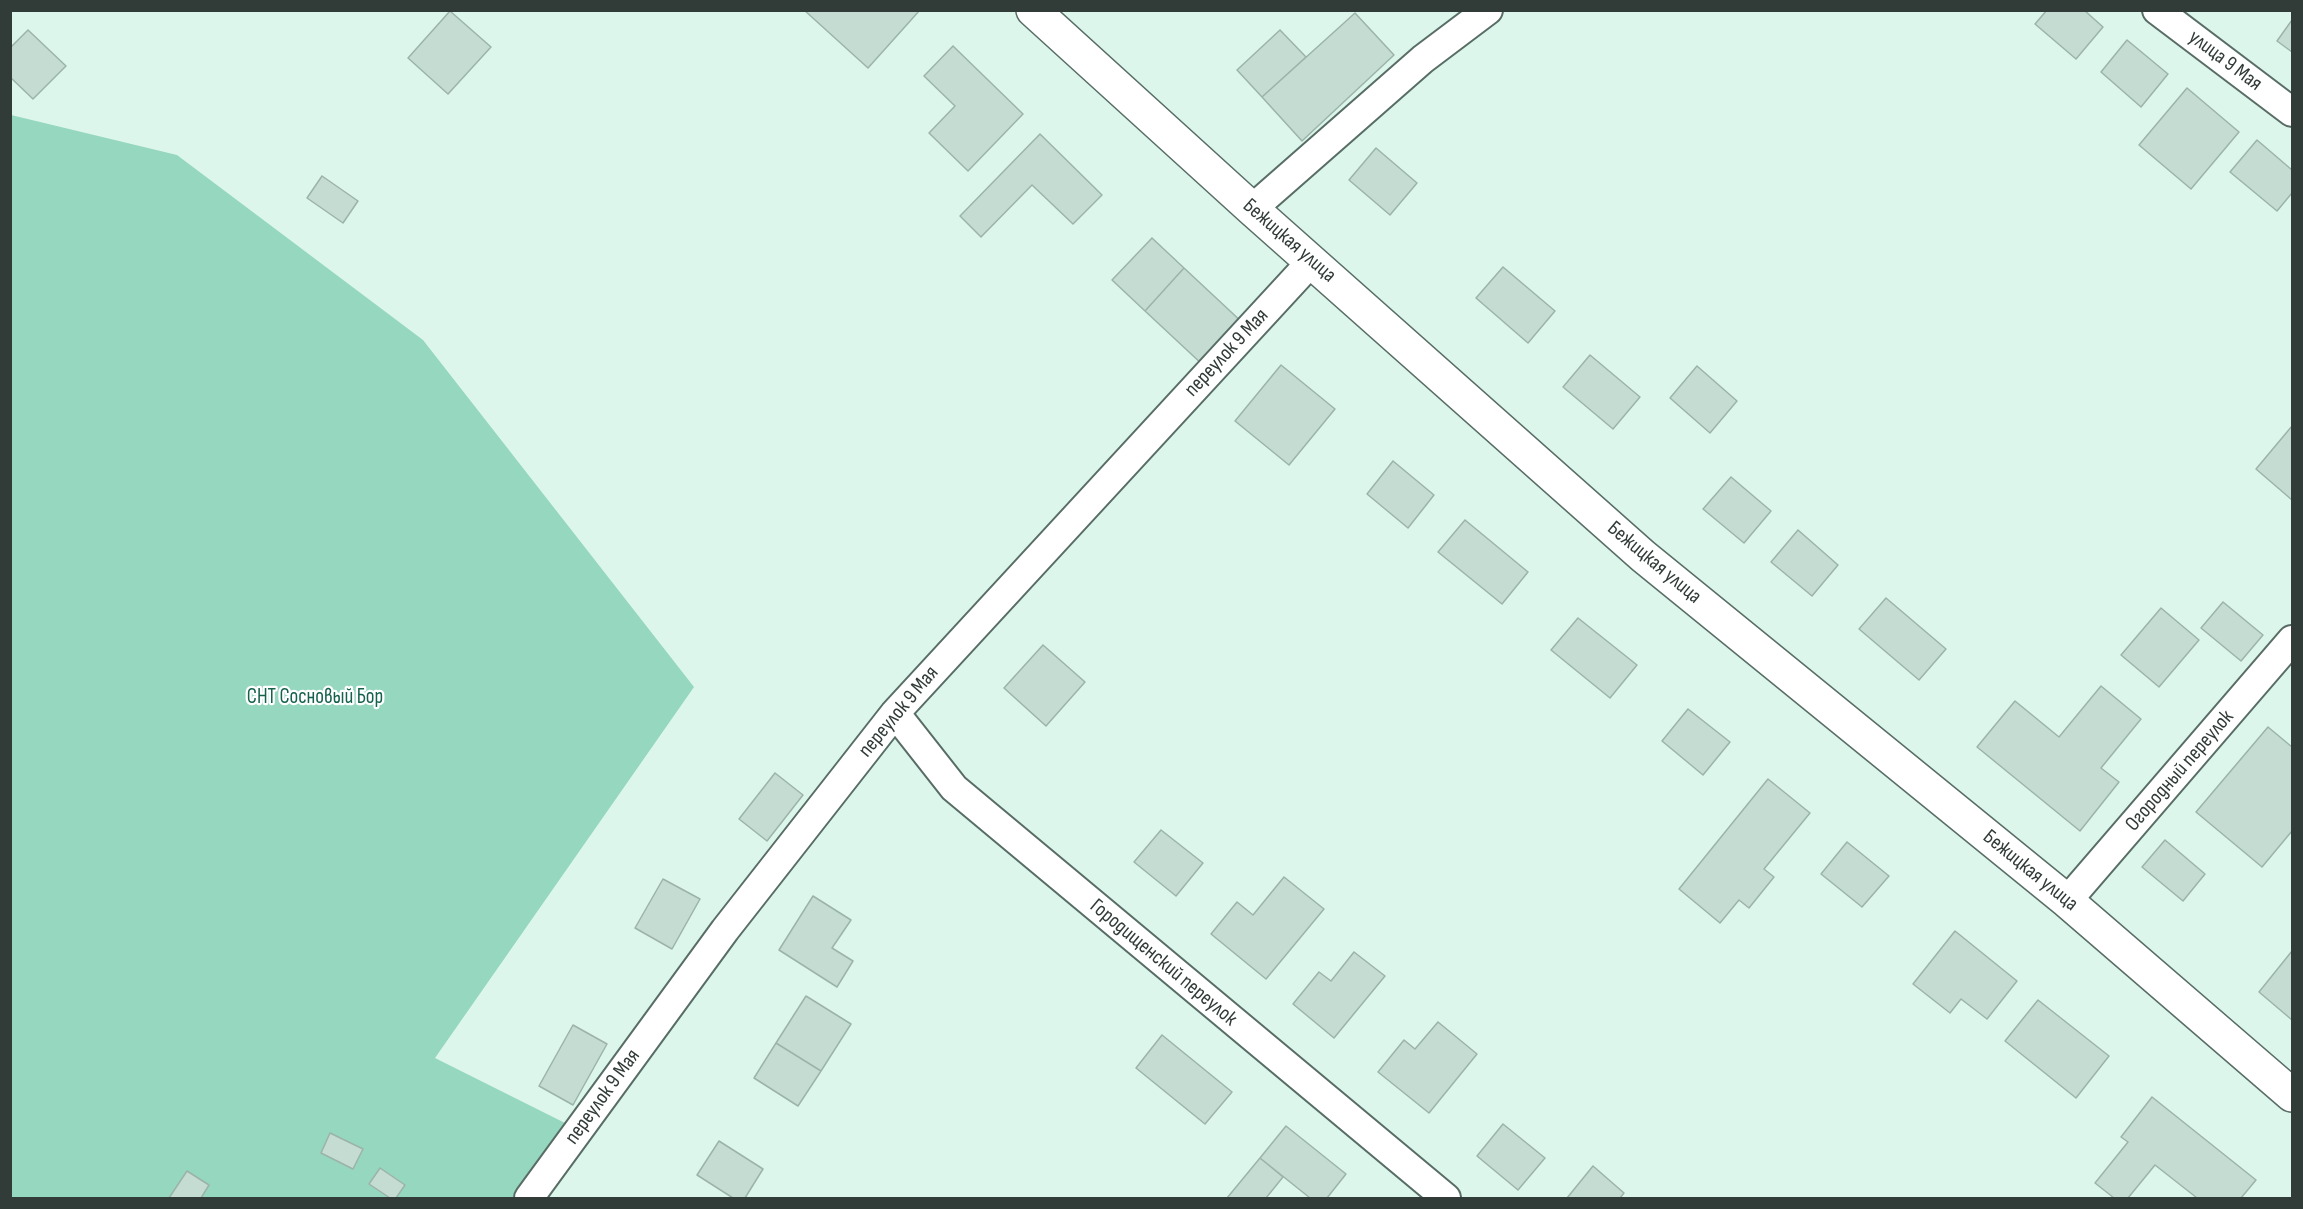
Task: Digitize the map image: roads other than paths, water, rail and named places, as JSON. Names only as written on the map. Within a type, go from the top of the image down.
[{"type":"main road","name":"Бежицкая улица","points":[[1033,10],[1252,209],[1643,556],[2067,902],[2292,1095]]},
{"type":"street","points":[[1252,209],[1423,59],[1488,10]]},
{"type":"street","name":"улица 9 Мая","points":[[2157,10],[2292,112]]},
{"type":"street","name":"переулок 9 Мая","points":[[529,1198],[725,930],[895,713],[1312,261]]},
{"type":"street","name":"Огородный переулок","points":[[2067,902],[2292,640]]},
{"type":"street","name":"Городищенский переулок","points":[[895,713],[954,788],[1446,1198]]},
{"type":"park label","name":"СНТ Сосновый Бор","points":[[315,698]]}]
